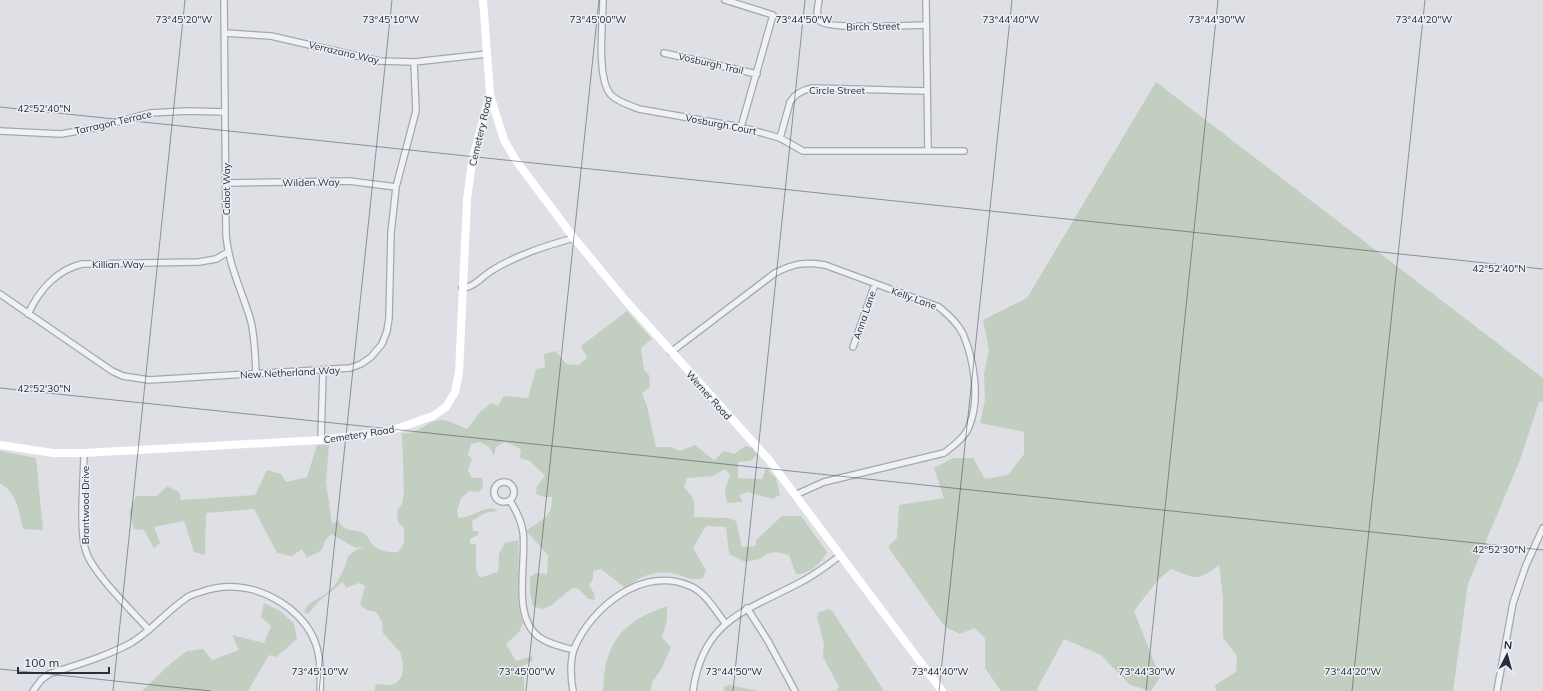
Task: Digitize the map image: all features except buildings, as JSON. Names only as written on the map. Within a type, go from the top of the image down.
[{"type":"street","name":"Cabot Way","points":[[224,0],[228,252],[234,278],[250,319],[255,345],[256,373]]},
{"type":"street","name":"Cemetery Road","points":[[0,446],[53,453],[84,453],[321,440],[390,431],[434,416],[446,407],[455,392],[459,373],[465,232],[472,162],[490,93],[483,0]]},
{"type":"street","name":"Vosburgh Court","points":[[603,0],[602,64],[604,81],[612,96],[639,109],[742,127],[780,138],[803,151],[964,151]]},
{"type":"street","name":"Vosburgh Trail","points":[[725,0],[773,15],[742,127]]},
{"type":"street","name":"Birch Street","points":[[819,0],[819,21],[824,24],[840,26],[925,25]]},
{"type":"street","points":[[926,0],[925,25],[928,151]]},
{"type":"street","name":"Verrazano Way","points":[[225,33],[271,36],[379,62],[414,62],[487,54]]},
{"type":"street","name":"Vosburgh Trail","points":[[664,52],[757,74]]},
{"type":"street","name":"New Netherland Way","points":[[0,294],[92,358],[123,376],[149,380],[173,380],[256,373],[323,371],[350,368],[361,364],[371,357],[382,344],[387,331],[391,233],[396,187],[416,111],[414,62]]},
{"type":"street","name":"Circle Street","points":[[780,138],[790,102],[793,97],[805,90],[812,88],[926,91]]},
{"type":"street","name":"Werner Road","points":[[490,93],[504,140],[517,162],[574,238],[670,352],[769,460],[942,691]]},
{"type":"street","name":"Tarragon Terrace","points":[[0,131],[61,134],[95,128],[150,113],[188,111],[225,112]]},
{"type":"street","name":"Wilden Way","points":[[226,183],[349,181],[396,187]]},
{"type":"street","points":[[462,288],[471,286],[492,271],[527,253],[574,238]]},
{"type":"street","name":"Killian Way","points":[[28,314],[42,292],[53,279],[72,266],[82,264],[198,262],[216,259],[228,252]]},
{"type":"street","name":"Kelly Lane","points":[[670,352],[775,273],[790,266],[807,262],[825,265],[939,307],[952,318],[963,334],[970,357],[974,384],[974,408],[970,425],[959,442],[944,453],[824,482],[795,496]]},
{"type":"street","name":"Anna Lane","points":[[853,347],[875,284]]},
{"type":"street","points":[[321,440],[323,371]]},
{"type":"street","name":"Brantwood Drive","points":[[84,453],[83,539],[87,555],[99,573],[149,630]]},
{"type":"street","points":[[510,501],[518,515],[523,532],[523,602],[529,627],[540,637],[574,650]]},
{"type":"street","points":[[1497,691],[1512,603],[1526,564],[1543,528]]},
{"type":"street","points":[[693,691],[695,676],[706,648],[725,623],[747,608],[800,583],[840,556]]},
{"type":"street","points":[[573,691],[571,675],[574,650],[581,634],[593,619],[612,601],[634,587],[649,581],[664,579],[678,581],[692,586],[700,592],[725,623]]},
{"type":"street","points":[[33,691],[41,680],[49,674],[113,652],[149,630],[185,598],[222,586],[235,586],[265,593],[293,611],[309,628],[318,647],[322,666],[320,691]]},
{"type":"street","points":[[747,608],[768,640],[795,691]]},
{"type":"green space","points":[[1156,82],[1543,378],[1543,401],[1539,402],[1520,460],[1468,584],[1453,691],[1216,691],[1215,685],[1236,672],[1237,656],[1223,638],[1223,599],[1219,565],[1200,577],[1186,575],[1171,569],[1157,581],[1134,611],[1160,677],[1151,691],[1130,685],[1101,655],[1064,639],[1036,691],[1001,691],[985,668],[985,638],[974,628],[960,634],[945,627],[888,547],[897,538],[899,505],[944,498],[934,468],[953,458],[973,458],[985,479],[1008,475],[1024,454],[1024,432],[980,423],[985,400],[984,374],[989,350],[983,320],[1027,298]]},
{"type":"green space","points":[[627,311],[652,339],[641,348],[644,370],[649,375],[650,387],[642,393],[647,406],[656,447],[671,447],[680,451],[695,445],[714,460],[724,451],[734,454],[745,446],[753,448],[757,455],[750,461],[738,462],[738,478],[762,479],[766,468],[776,478],[780,495],[772,499],[748,492],[739,495],[743,502],[727,503],[725,490],[730,475],[725,469],[713,476],[687,478],[684,487],[694,500],[694,517],[728,518],[736,521],[742,547],[755,546],[757,539],[782,516],[801,516],[827,552],[814,568],[806,573],[796,574],[789,555],[776,552],[766,554],[760,559],[745,562],[729,554],[726,527],[706,526],[693,548],[706,570],[703,578],[692,579],[675,574],[655,573],[636,580],[625,588],[601,569],[593,571],[593,579],[589,585],[594,593],[595,600],[588,599],[579,589],[572,588],[552,605],[542,609],[533,606],[530,593],[530,577],[536,573],[547,574],[548,555],[526,531],[545,518],[550,510],[552,497],[544,497],[536,494],[537,486],[545,476],[530,461],[520,458],[521,450],[516,446],[504,442],[496,447],[494,456],[489,447],[480,442],[471,444],[468,455],[472,459],[468,470],[472,478],[482,478],[483,487],[479,492],[469,491],[461,498],[457,511],[459,518],[486,509],[495,509],[496,511],[485,513],[472,521],[473,531],[478,531],[478,535],[470,539],[470,544],[476,544],[476,570],[479,577],[498,572],[499,554],[505,543],[518,540],[518,603],[523,623],[519,632],[506,644],[516,661],[533,656],[532,661],[521,667],[524,677],[524,691],[374,691],[376,684],[390,685],[396,683],[402,676],[403,664],[400,652],[383,633],[382,622],[376,612],[367,610],[360,605],[365,586],[359,583],[346,588],[343,582],[318,602],[308,614],[304,612],[308,605],[328,592],[335,584],[343,571],[348,556],[356,550],[364,548],[354,547],[331,534],[325,541],[322,550],[307,558],[302,549],[292,556],[277,553],[254,509],[206,513],[205,555],[194,552],[184,521],[154,527],[160,543],[154,548],[144,530],[134,529],[129,512],[136,496],[157,496],[167,486],[179,492],[181,500],[255,495],[267,470],[281,474],[286,482],[307,477],[317,445],[329,445],[326,482],[332,524],[338,520],[344,528],[365,534],[377,548],[388,552],[398,552],[404,544],[404,528],[398,522],[397,511],[402,504],[404,492],[402,433],[414,432],[437,420],[452,422],[467,429],[481,411],[492,403],[498,406],[504,396],[528,398],[536,369],[545,367],[544,354],[556,351],[566,364],[579,365],[587,358],[581,346]]},
{"type":"green space","points":[[0,451],[36,458],[43,530],[23,529],[14,497],[6,487],[0,484]]},
{"type":"green space","points":[[264,603],[279,610],[294,623],[297,639],[276,657],[269,655],[248,691],[142,691],[170,664],[187,651],[203,649],[212,660],[239,650],[232,635],[264,643],[271,626],[261,617]]},
{"type":"green space","points":[[667,606],[667,620],[662,638],[671,647],[662,668],[653,681],[650,691],[603,691],[606,664],[616,639],[623,631],[638,619]]},
{"type":"green space","points":[[829,609],[833,612],[884,691],[836,691],[839,687],[823,657],[824,644],[817,617],[819,612]]},
{"type":"green space","points":[[729,685],[758,691],[725,691],[723,687]]}]
